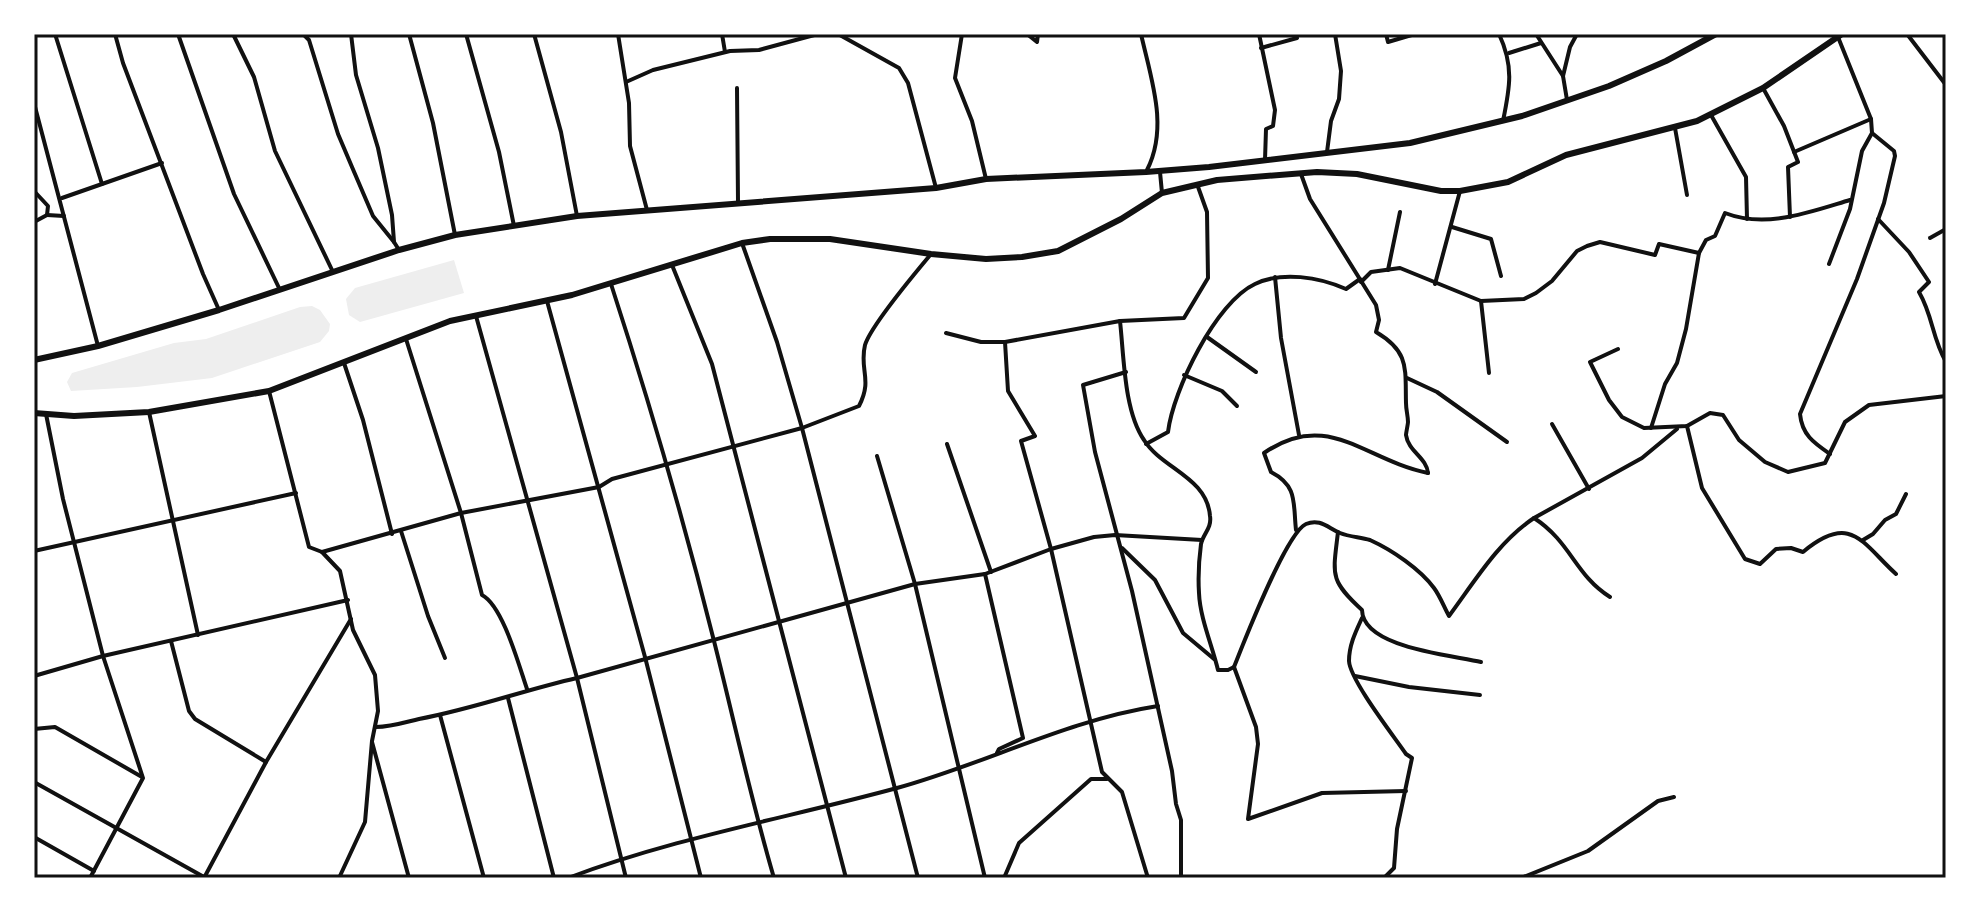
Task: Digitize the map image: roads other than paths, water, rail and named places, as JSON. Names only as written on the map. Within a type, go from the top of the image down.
[{"type":"highway","points":[[34,360],[98,346],[455,235],[577,216],[936,188],[986,179],[1160,171],[1410,143],[1503,121],[1609,86],[1666,61],[1716,34]]},
{"type":"highway","points":[[34,413],[74,416],[149,412],[269,391],[405,337],[476,314],[611,284],[742,243],[770,239],[830,239],[931,254],[986,259],[1022,257],[1058,251],[1121,219],[1162,193],[1217,180],[1357,174],[1441,191],[1460,191],[1508,182],[1566,155],[1675,128],[1710,114],[1763,88],[1840,36]]},
{"type":"street","points":[[55,34],[102,184]]},
{"type":"street","points":[[115,34],[123,63],[219,310]]},
{"type":"street","points":[[178,34],[234,194],[280,290]]},
{"type":"street","points":[[233,34],[254,77],[275,151],[333,272]]},
{"type":"street","points":[[303,34],[309,40],[338,134],[373,216],[399,250]]},
{"type":"street","points":[[351,34],[356,75],[378,148],[392,215],[394,242]]},
{"type":"street","points":[[409,34],[433,123],[455,235]]},
{"type":"street","points":[[466,34],[502,165],[514,226]]},
{"type":"street","points":[[534,34],[561,132],[577,216]]},
{"type":"street","points":[[618,34],[626,82],[628,131],[647,210]]},
{"type":"street","points":[[722,34],[725,52]]},
{"type":"street","points":[[626,82],[653,70],[725,52],[759,50],[818,34]]},
{"type":"street","points":[[838,34],[899,68],[908,83],[936,188]]},
{"type":"street","points":[[962,34],[955,78],[972,121],[986,179]]},
{"type":"street","points":[[1027,34],[1037,42],[1038,34]]},
{"type":"street","points":[[1141,34],[1159,124],[1156,152],[1146,172]]},
{"type":"street","points":[[1259,34],[1275,110],[1273,126],[1266,129],[1265,160]]},
{"type":"street","points":[[1327,152],[1331,121],[1339,99],[1341,71],[1335,34]]},
{"type":"street","points":[[1386,34],[1388,42],[1415,34]]},
{"type":"street","points":[[1499,34],[1508,53],[1510,86],[1503,121]]},
{"type":"street","points":[[1536,34],[1563,76]]},
{"type":"street","points":[[1567,100],[1563,76],[1570,47],[1577,34]]},
{"type":"street","points":[[1907,34],[1946,85]]},
{"type":"street","points":[[1829,264],[1850,209],[1862,151],[1872,133],[1871,119],[1840,36]]},
{"type":"street","points":[[1261,48],[1297,38]]},
{"type":"street","points":[[1508,53],[1541,43]]},
{"type":"street","points":[[737,88],[738,202]]},
{"type":"street","points":[[1763,88],[1784,126],[1798,163],[1788,167],[1790,218]]},
{"type":"street","points":[[34,106],[98,346]]},
{"type":"street","points":[[1710,114],[1746,177],[1747,219]]},
{"type":"street","points":[[1794,152],[1871,119]]},
{"type":"street","points":[[1675,128],[1687,195]]},
{"type":"street","points":[[1830,454],[1811,441],[1801,427],[1800,414],[1857,279],[1895,156],[1894,151],[1872,133]]},
{"type":"street","points":[[61,199],[162,163]]},
{"type":"street","points":[[1160,171],[1162,193]]},
{"type":"street","points":[[1296,532],[1291,487],[1286,480],[1271,472],[1264,453],[1281,442],[1299,435],[1338,438],[1398,465],[1428,473],[1428,466],[1410,446],[1406,435],[1407,378],[1394,343],[1376,332],[1379,320],[1376,305],[1310,199],[1301,174]]},
{"type":"street","points":[[946,333],[981,342],[1005,342],[1120,321],[1184,318],[1208,278],[1207,212],[1197,184]]},
{"type":"street","points":[[34,191],[48,206],[47,215]]},
{"type":"street","points":[[1435,284],[1460,191]]},
{"type":"street","points":[[1651,428],[1665,384],[1680,351],[1699,253],[1706,240],[1715,236],[1725,213],[1747,219],[1790,218],[1850,200]]},
{"type":"street","points":[[1388,270],[1400,212]]},
{"type":"street","points":[[34,222],[47,215],[65,216]]},
{"type":"street","points":[[1878,219],[1909,252],[1929,282],[1919,292],[1931,313],[1934,337],[1946,362]]},
{"type":"street","points":[[1452,227],[1489,237],[1501,276]]},
{"type":"street","points":[[1930,238],[1946,229]]},
{"type":"street","points":[[1146,444],[1168,432],[1184,375],[1232,302],[1245,289],[1275,277],[1328,281],[1346,289],[1371,272],[1400,268],[1481,301],[1529,298],[1552,281],[1577,251],[1600,242],[1655,255],[1659,244],[1699,253]]},
{"type":"street","points":[[742,243],[777,342],[802,428],[918,878]]},
{"type":"street","points":[[322,552],[461,513],[599,487],[612,479],[802,428],[859,406],[867,391],[863,359],[866,343],[931,254]]},
{"type":"street","points":[[672,263],[712,364],[846,878]]},
{"type":"street","points":[[1275,277],[1281,338],[1299,435]]},
{"type":"street","points":[[611,284],[642,378],[714,639],[774,878]]},
{"type":"street","points":[[547,300],[645,657],[701,878]]},
{"type":"street","points":[[1481,301],[1489,373]]},
{"type":"street","points":[[476,314],[577,678],[626,878]]},
{"type":"street","points":[[1120,321],[1132,417],[1146,444],[1159,458],[1202,491],[1210,516],[1208,532],[1202,540],[1199,595],[1218,670],[1234,667],[1267,587],[1296,532],[1306,524],[1322,522],[1338,532],[1370,540],[1407,564],[1435,589],[1449,616],[1515,530],[1642,458],[1679,427]]},
{"type":"street","points":[[405,337],[461,513],[482,595],[489,599],[507,633],[527,689]]},
{"type":"street","points":[[1207,337],[1256,372]]},
{"type":"street","points":[[1005,342],[1008,391],[1035,436],[1021,441],[1051,549],[1102,772],[1122,792],[1148,878]]},
{"type":"street","points":[[1618,349],[1590,362],[1609,400],[1622,417],[1644,428],[1651,428],[1687,426],[1710,413],[1723,415],[1739,440],[1765,462],[1788,472],[1825,463],[1845,422],[1869,405],[1946,396]]},
{"type":"street","points":[[343,361],[363,420],[392,534]]},
{"type":"street","points":[[1126,372],[1083,385],[1115,535],[1172,771],[1181,820],[1181,878]]},
{"type":"street","points":[[1184,375],[1222,391],[1237,406]]},
{"type":"street","points":[[1407,378],[1437,392],[1507,442]]},
{"type":"street","points":[[269,391],[309,547],[322,552],[340,571],[353,630],[375,675],[378,711],[372,741],[365,822],[339,878]]},
{"type":"street","points":[[149,412],[198,635]]},
{"type":"street","points":[[46,414],[63,499],[103,656],[143,778],[90,878]]},
{"type":"street","points":[[1552,424],[1589,489]]},
{"type":"street","points":[[1687,426],[1702,488],[1745,559],[1760,564],[1776,549],[1791,548],[1803,552],[1827,535],[1846,534],[1863,540],[1896,574]]},
{"type":"street","points":[[947,444],[988,573],[1023,738],[999,749],[996,755]]},
{"type":"street","points":[[877,456],[915,584],[985,878]]},
{"type":"street","points":[[34,551],[296,493]]},
{"type":"street","points":[[1863,540],[1896,514],[1906,494]]},
{"type":"street","points":[[1534,518],[1559,538],[1582,574],[1610,597]]},
{"type":"street","points":[[401,531],[445,658]]},
{"type":"street","points":[[1338,532],[1333,571],[1340,591],[1362,610],[1350,649],[1349,665],[1406,754],[1412,758],[1397,829],[1394,868],[1384,878]]},
{"type":"street","points":[[376,727],[508,698],[527,689],[577,678],[915,584],[988,573],[1051,549],[1094,537],[1115,535],[1202,540]]},
{"type":"street","points":[[1120,546],[1155,580],[1183,633],[1216,661]]},
{"type":"street","points":[[34,676],[103,656],[348,600]]},
{"type":"street","points":[[1362,618],[1375,633],[1395,644],[1481,662]]},
{"type":"street","points":[[34,782],[204,878],[266,762],[351,619]]},
{"type":"street","points":[[171,641],[189,711],[195,719],[266,762]]},
{"type":"street","points":[[1234,667],[1256,727],[1258,744],[1248,819],[1322,793],[1406,791]]},
{"type":"street","points":[[1355,676],[1409,687],[1480,695]]},
{"type":"street","points":[[508,698],[554,878]]},
{"type":"street","points":[[568,878],[621,858],[894,789],[960,769],[1091,720],[1122,711],[1158,706]]},
{"type":"street","points":[[440,715],[484,878]]},
{"type":"street","points":[[34,729],[55,727],[143,778]]},
{"type":"street","points":[[372,741],[409,878]]},
{"type":"street","points":[[1004,878],[1019,843],[1091,779],[1107,779]]},
{"type":"street","points":[[1521,878],[1588,851],[1658,801],[1674,797]]},
{"type":"street","points":[[34,837],[94,871]]}]
